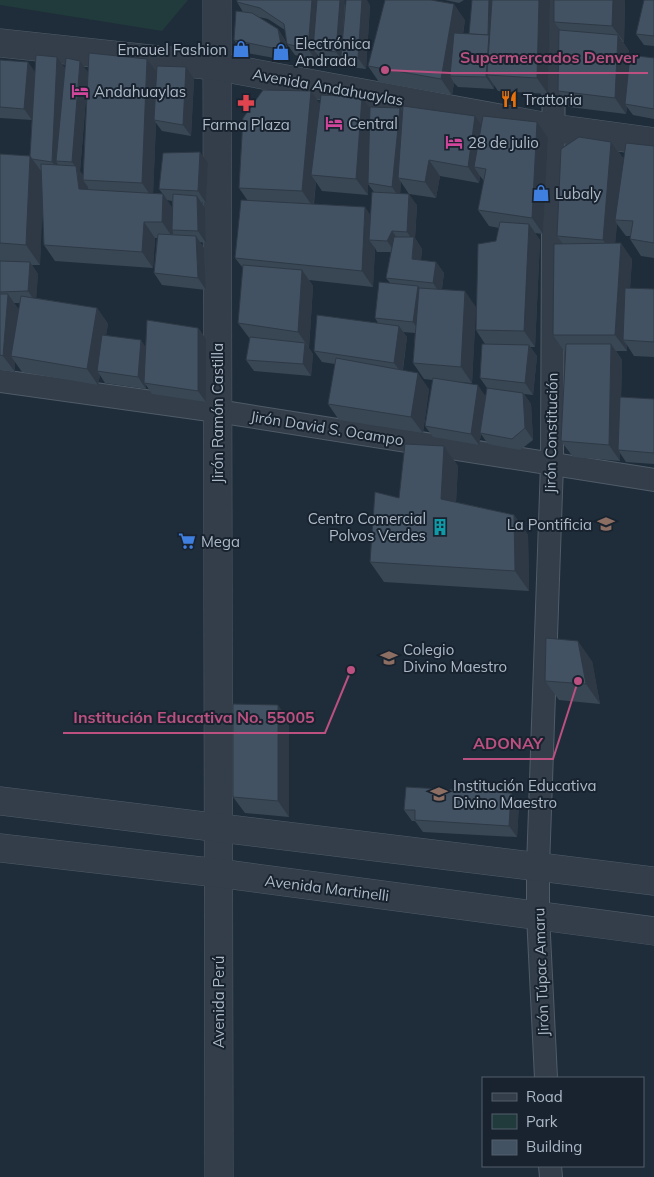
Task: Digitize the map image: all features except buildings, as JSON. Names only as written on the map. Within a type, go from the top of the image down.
[{"type":"street","name":"Jirón Ramón Castilla","points":[[217,0],[215,66],[218,826]]},
{"type":"street","name":"Jirón Constitución","points":[[538,866],[552,464],[554,0]]},
{"type":"street","name":"Avenida Andahuaylas","points":[[0,43],[215,66],[553,128],[654,142]]},
{"type":"street","name":"Jirón David S. Ocampo","points":[[0,381],[217,411],[654,480]]},
{"type":"street","points":[[0,801],[218,826],[654,881]]},
{"type":"street","name":"Avenida Perú","points":[[218,826],[219,1177]]},
{"type":"street","name":"Avenida Martinelli","points":[[0,848],[218,874],[654,931]]},
{"type":"street","name":"Jirón Túpac Amaru","points":[[538,866],[538,915],[546,1077]]},
{"type":"green space","points":[[0,0],[188,0],[162,31],[0,5]]},
{"type":"place","name":"Emauel Fashion","points":[[241,49]]},
{"type":"place","name":"Electrónica Andrada","points":[[281,52]]},
{"type":"place","name":"Supermercados Denver","points":[[385,70]]},
{"type":"place","name":"Andahuaylas","points":[[80,91]]},
{"type":"place","name":"Trattoria","points":[[509,99]]},
{"type":"place","name":"Farma Plaza","points":[[246,103]]},
{"type":"place","name":"Central","points":[[334,123]]},
{"type":"place","name":"28 de julio","points":[[454,142]]},
{"type":"place","name":"Lubaly","points":[[541,193]]},
{"type":"place","name":"La Pontificia","points":[[606,524]]},
{"type":"place","name":"Centro Comercial Polvos Verdes","points":[[440,527]]},
{"type":"place","name":"Mega","points":[[187,541]]},
{"type":"place","name":"Colegio Divino Maestro","points":[[389,658]]},
{"type":"place","name":"Institución Educativa No. 55005","points":[[351,670]]},
{"type":"place","name":"ADONAY","points":[[578,681]]},
{"type":"place","name":"Institución Educativa Divino Maestro","points":[[439,794]]}]
